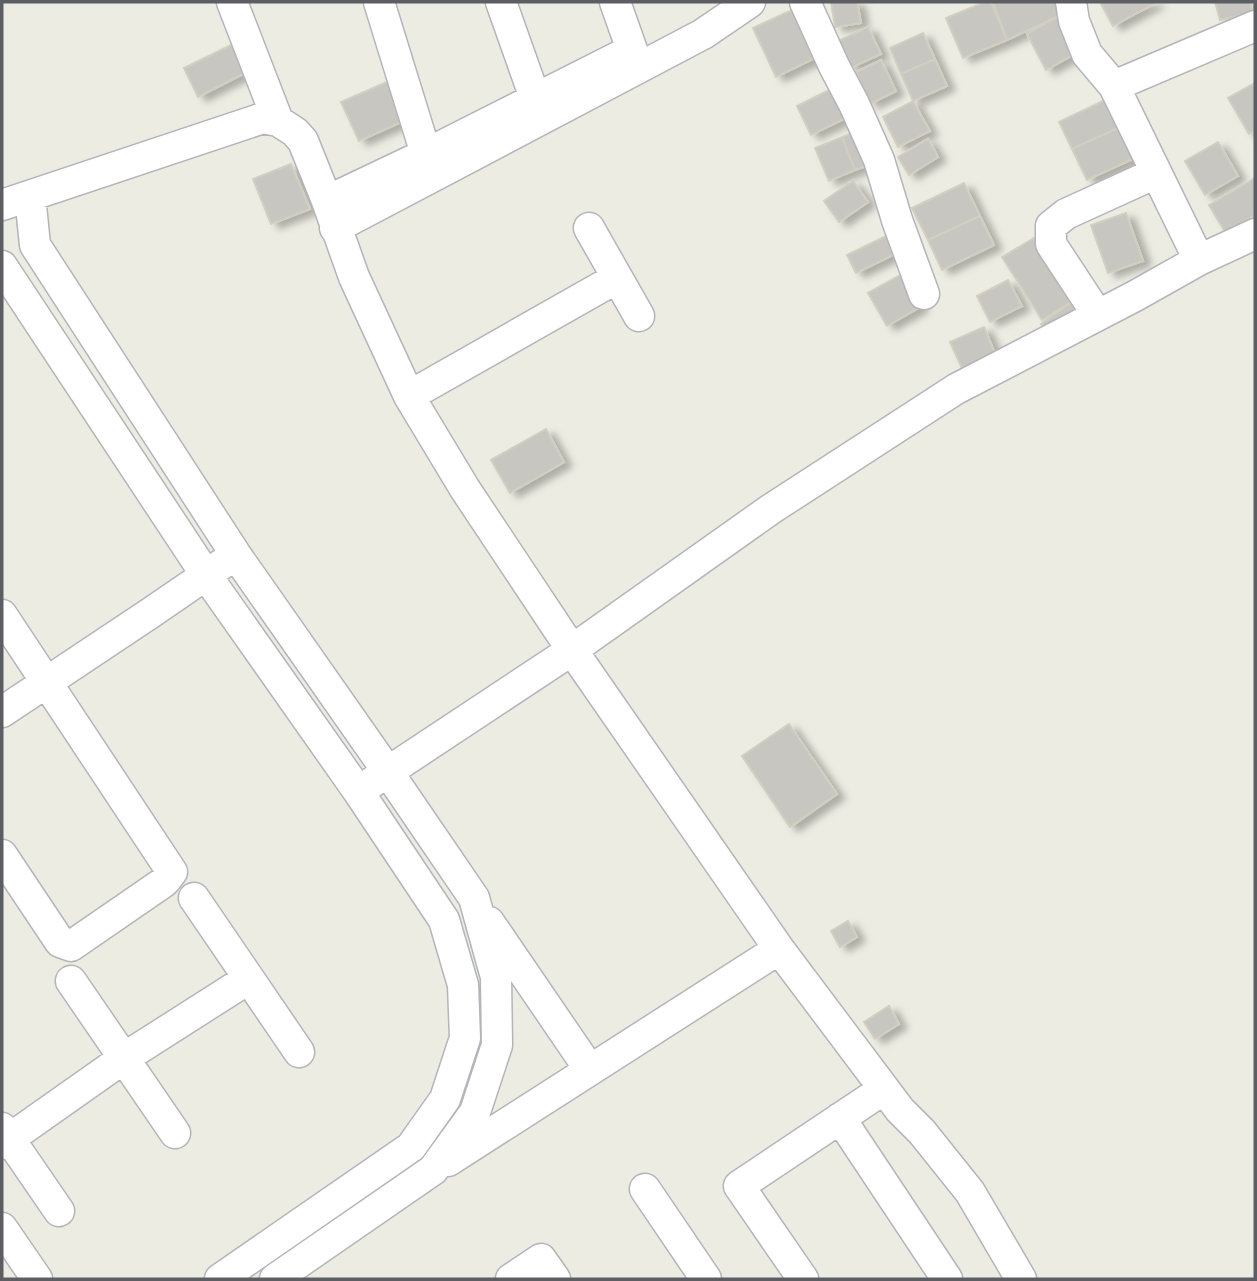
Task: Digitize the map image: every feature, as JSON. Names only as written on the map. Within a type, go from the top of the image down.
[{"type":"street","points":[[232,2],[278,121]]},
{"type":"street","points":[[379,2],[426,154]]},
{"type":"street","points":[[501,2],[535,98]]},
{"type":"street","points":[[331,214],[426,154],[632,50],[615,2]]},
{"type":"street","points":[[331,214],[703,34],[750,2]]},
{"type":"street","points":[[805,2],[879,160],[924,294]]},
{"type":"street","points":[[1071,2],[1074,21],[1087,54],[1114,86],[1199,260]]},
{"type":"street","points":[[1114,86],[1255,26]]},
{"type":"street","points":[[2,205],[262,118],[278,121],[295,132],[303,141],[354,277],[409,396],[465,489],[572,650],[779,949],[900,1110],[922,1132],[970,1192],[1021,1279]]},
{"type":"street","points":[[1097,314],[1051,244],[1051,226],[1066,214],[1156,173]]},
{"type":"street","points":[[30,196],[35,245],[236,555],[388,772],[590,1070]]},
{"type":"street","points":[[589,228],[639,316]]},
{"type":"street","points":[[358,791],[572,650],[771,509],[956,389],[1199,260],[1255,234]]},
{"type":"street","points":[[2,266],[206,575],[358,791],[444,920],[463,985],[465,1038],[444,1099],[411,1147],[220,1279]]},
{"type":"street","points":[[409,396],[617,278]]},
{"type":"street","points":[[2,712],[236,555]]},
{"type":"street","points":[[2,615],[172,872],[164,882],[71,946],[60,942],[2,855]]},
{"type":"street","points":[[194,898],[299,1052]]},
{"type":"street","points":[[433,1170],[475,1112],[498,1045],[496,978],[474,898]]},
{"type":"street","points":[[275,1279],[433,1170],[779,949]]},
{"type":"street","points":[[59,1211],[4,1136],[248,979]]},
{"type":"street","points":[[71,981],[175,1133]]},
{"type":"street","points":[[803,1279],[739,1186],[884,1089]]},
{"type":"street","points":[[840,1118],[947,1279]]},
{"type":"street","points":[[645,1189],[706,1279]]},
{"type":"street","points":[[2,1228],[37,1279]]},
{"type":"street","points":[[511,1279],[541,1259],[555,1279]]},
{"type":"building","points":[[831,2],[857,2],[861,23],[835,27]]},
{"type":"building","points":[[991,2],[1007,40],[963,58],[946,18]]},
{"type":"building","points":[[993,2],[1055,2],[1061,15],[1007,40]]},
{"type":"building","points":[[1100,2],[1157,2],[1113,26]]},
{"type":"building","points":[[1215,2],[1250,2],[1253,12],[1220,20]]},
{"type":"building","points":[[794,9],[817,57],[776,77],[753,28]]},
{"type":"building","points":[[1061,15],[1084,49],[1046,70],[1027,34]]},
{"type":"building","points":[[868,27],[881,54],[850,68],[838,41]]},
{"type":"building","points":[[923,33],[935,59],[901,74],[890,48]]},
{"type":"building","points":[[233,44],[247,72],[198,97],[184,68]]},
{"type":"building","points":[[935,59],[947,86],[913,101],[901,74]]},
{"type":"building","points":[[881,60],[896,91],[870,104],[856,72]]},
{"type":"building","points":[[389,81],[406,120],[359,141],[341,102]]},
{"type":"building","points":[[1255,83],[1255,131],[1249,134],[1228,98]]},
{"type":"building","points":[[837,86],[852,115],[811,135],[797,106]]},
{"type":"building","points":[[1109,98],[1122,126],[1072,149],[1059,122]]},
{"type":"building","points":[[913,101],[930,131],[898,147],[883,117]]},
{"type":"building","points":[[1122,126],[1137,157],[1087,180],[1072,149]]},
{"type":"building","points":[[857,131],[870,165],[855,170],[842,137]]},
{"type":"building","points":[[842,137],[855,170],[829,181],[815,148]]},
{"type":"building","points":[[928,139],[938,157],[909,175],[898,157]]},
{"type":"building","points":[[1218,142],[1238,176],[1205,195],[1185,161]]},
{"type":"building","points":[[291,164],[310,209],[271,224],[253,179]]},
{"type":"building","points":[[1255,178],[1255,215],[1225,232],[1209,205]]},
{"type":"building","points":[[853,181],[868,202],[839,222],[824,201]]},
{"type":"building","points":[[964,183],[980,216],[928,240],[912,208]]},
{"type":"building","points":[[1126,213],[1143,261],[1108,273],[1091,225]]},
{"type":"building","points":[[980,216],[994,245],[942,270],[928,240]]},
{"type":"building","points":[[886,236],[895,254],[856,273],[847,255]]},
{"type":"building","points":[[1034,238],[1073,301],[1042,320],[1002,257]]},
{"type":"building","points":[[902,274],[920,307],[887,326],[868,293]]},
{"type":"building","points":[[1008,280],[1022,306],[990,322],[977,296]]},
{"type":"building","points":[[1073,301],[1081,312],[1049,335],[1041,324]]},
{"type":"building","points":[[984,327],[998,361],[965,375],[950,342]]},
{"type":"building","points":[[546,429],[564,462],[510,493],[491,460]]},
{"type":"building","points":[[789,724],[837,794],[790,827],[742,756]]},
{"type":"building","points":[[848,921],[857,937],[840,947],[831,931]]},
{"type":"building","points":[[889,1006],[899,1024],[875,1039],[864,1022]]}]
